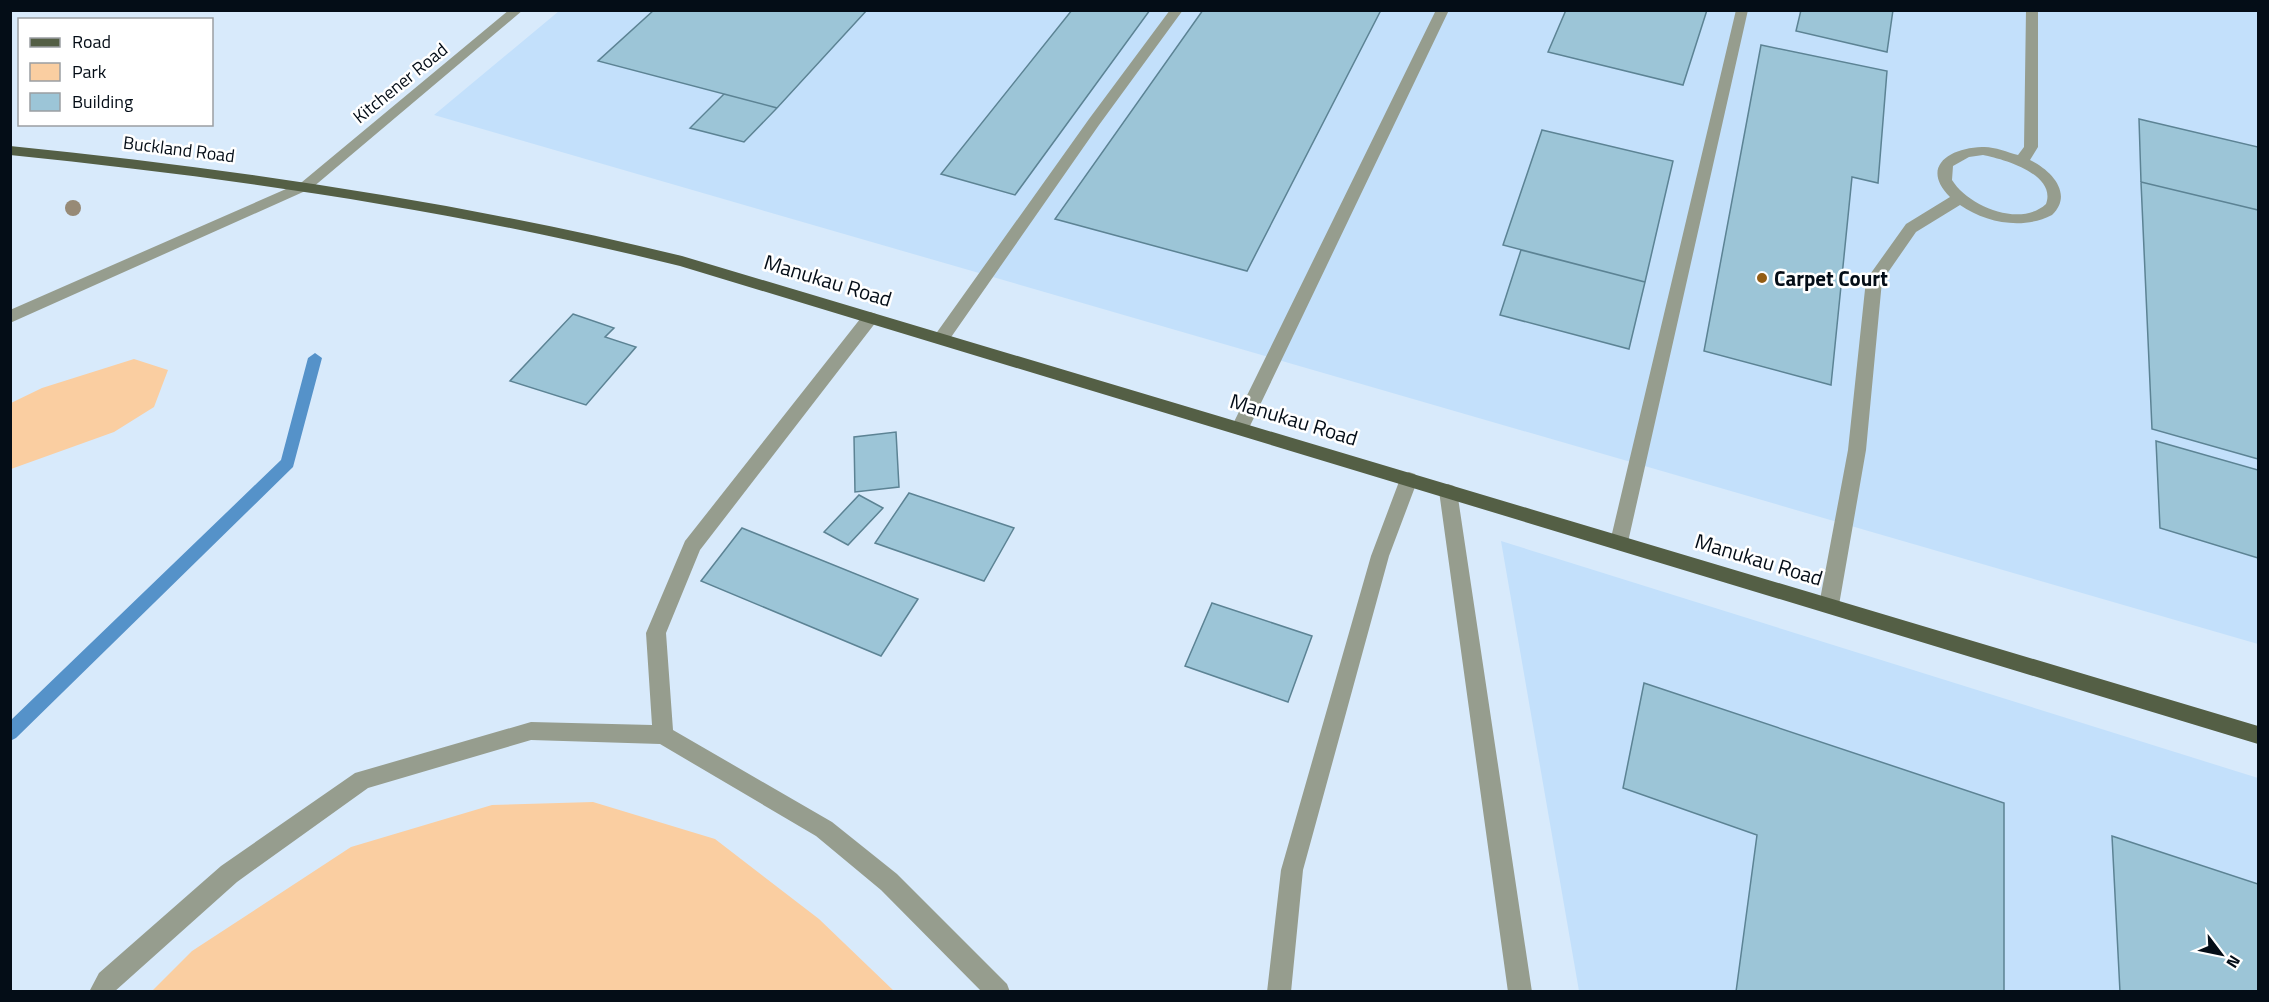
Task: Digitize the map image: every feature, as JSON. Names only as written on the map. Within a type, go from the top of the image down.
[{"type":"main road","name":"Buckland Road","points":[[10,150],[140,163],[307,185]]},
{"type":"main road","name":"Manukau Road","points":[[307,185],[588,236],[682,261],[2259,735]]},
{"type":"street","name":"Kitchener Road","points":[[10,317],[307,185],[517,10]]},
{"type":"street","points":[[941,339],[1094,122],[1177,10]]},
{"type":"street","points":[[1240,428],[1443,10]]},
{"type":"street","points":[[1619,542],[1742,10]]},
{"type":"street","points":[[2022,162],[2031,147],[2032,10]]},
{"type":"street","points":[[1983,151],[2022,162],[2049,182],[2055,194],[2054,204],[2047,213],[2033,218],[2015,219],[1975,208],[1960,198],[1948,186],[1943,175],[1945,165],[1953,157],[1966,152],[1983,151]]},
{"type":"street","points":[[1829,605],[1857,450],[1874,280],[1911,228],[1960,198]]},
{"type":"street","points":[[663,735],[656,633],[692,546],[870,318]]},
{"type":"street","points":[[1279,992],[1292,870],[1380,556],[1409,479]]},
{"type":"street","points":[[1448,490],[1520,992]]},
{"type":"street","points":[[100,992],[107,981],[229,874],[362,780],[531,731],[663,735],[824,829],[889,882],[999,992]]},
{"type":"shaded area","points":[[559,11],[2258,11],[2258,644],[434,115]]},
{"type":"shaded area","points":[[1501,541],[2258,778],[2258,991],[1579,991]]},
{"type":"green space","points":[[134,359],[168,370],[154,407],[114,432],[11,469],[11,403],[42,388]]},
{"type":"green space","points":[[593,802],[715,839],[819,919],[894,991],[152,991],[192,951],[351,847],[492,805]]},
{"type":"building","points":[[654,10],[867,10],[777,108],[598,61]]},
{"type":"building","points":[[1072,10],[1150,10],[1015,195],[941,174]]},
{"type":"building","points":[[1203,10],[1381,10],[1247,271],[1055,219]]},
{"type":"building","points":[[1566,10],[1707,10],[1683,85],[1548,52]]},
{"type":"building","points":[[1801,10],[1893,10],[1887,52],[1796,31]]},
{"type":"building","points":[[1761,45],[1887,71],[1878,183],[1852,177],[1831,385],[1704,351]]},
{"type":"building","points":[[724,94],[777,108],[744,142],[690,128]]},
{"type":"building","points":[[2139,119],[2258,147],[2258,210],[2141,182]]},
{"type":"building","points":[[1542,130],[1673,161],[1645,282],[1503,245]]},
{"type":"building","points":[[2141,182],[2258,210],[2258,459],[2152,429]]},
{"type":"building","points":[[1521,250],[1645,282],[1629,349],[1500,315]]},
{"type":"building","points":[[573,314],[614,328],[605,337],[636,347],[586,405],[510,381]]},
{"type":"building","points":[[896,432],[899,487],[855,492],[854,437]]},
{"type":"building","points":[[2156,441],[2258,470],[2258,558],[2160,528]]},
{"type":"building","points":[[909,493],[1014,528],[984,581],[875,543]]},
{"type":"building","points":[[859,495],[883,508],[848,545],[824,532]]},
{"type":"building","points":[[742,528],[918,599],[881,656],[701,581]]},
{"type":"building","points":[[1212,603],[1312,636],[1288,702],[1185,666]]},
{"type":"building","points":[[1644,683],[2004,803],[2004,992],[1736,992],[1757,835],[1623,788]]},
{"type":"building","points":[[2112,836],[2258,884],[2258,992],[2120,992]]},
{"type":"waterway","points":[[10,733],[288,463],[315,358]]},
{"type":"place","name":"Carpet Court","points":[[1762,278]]}]
